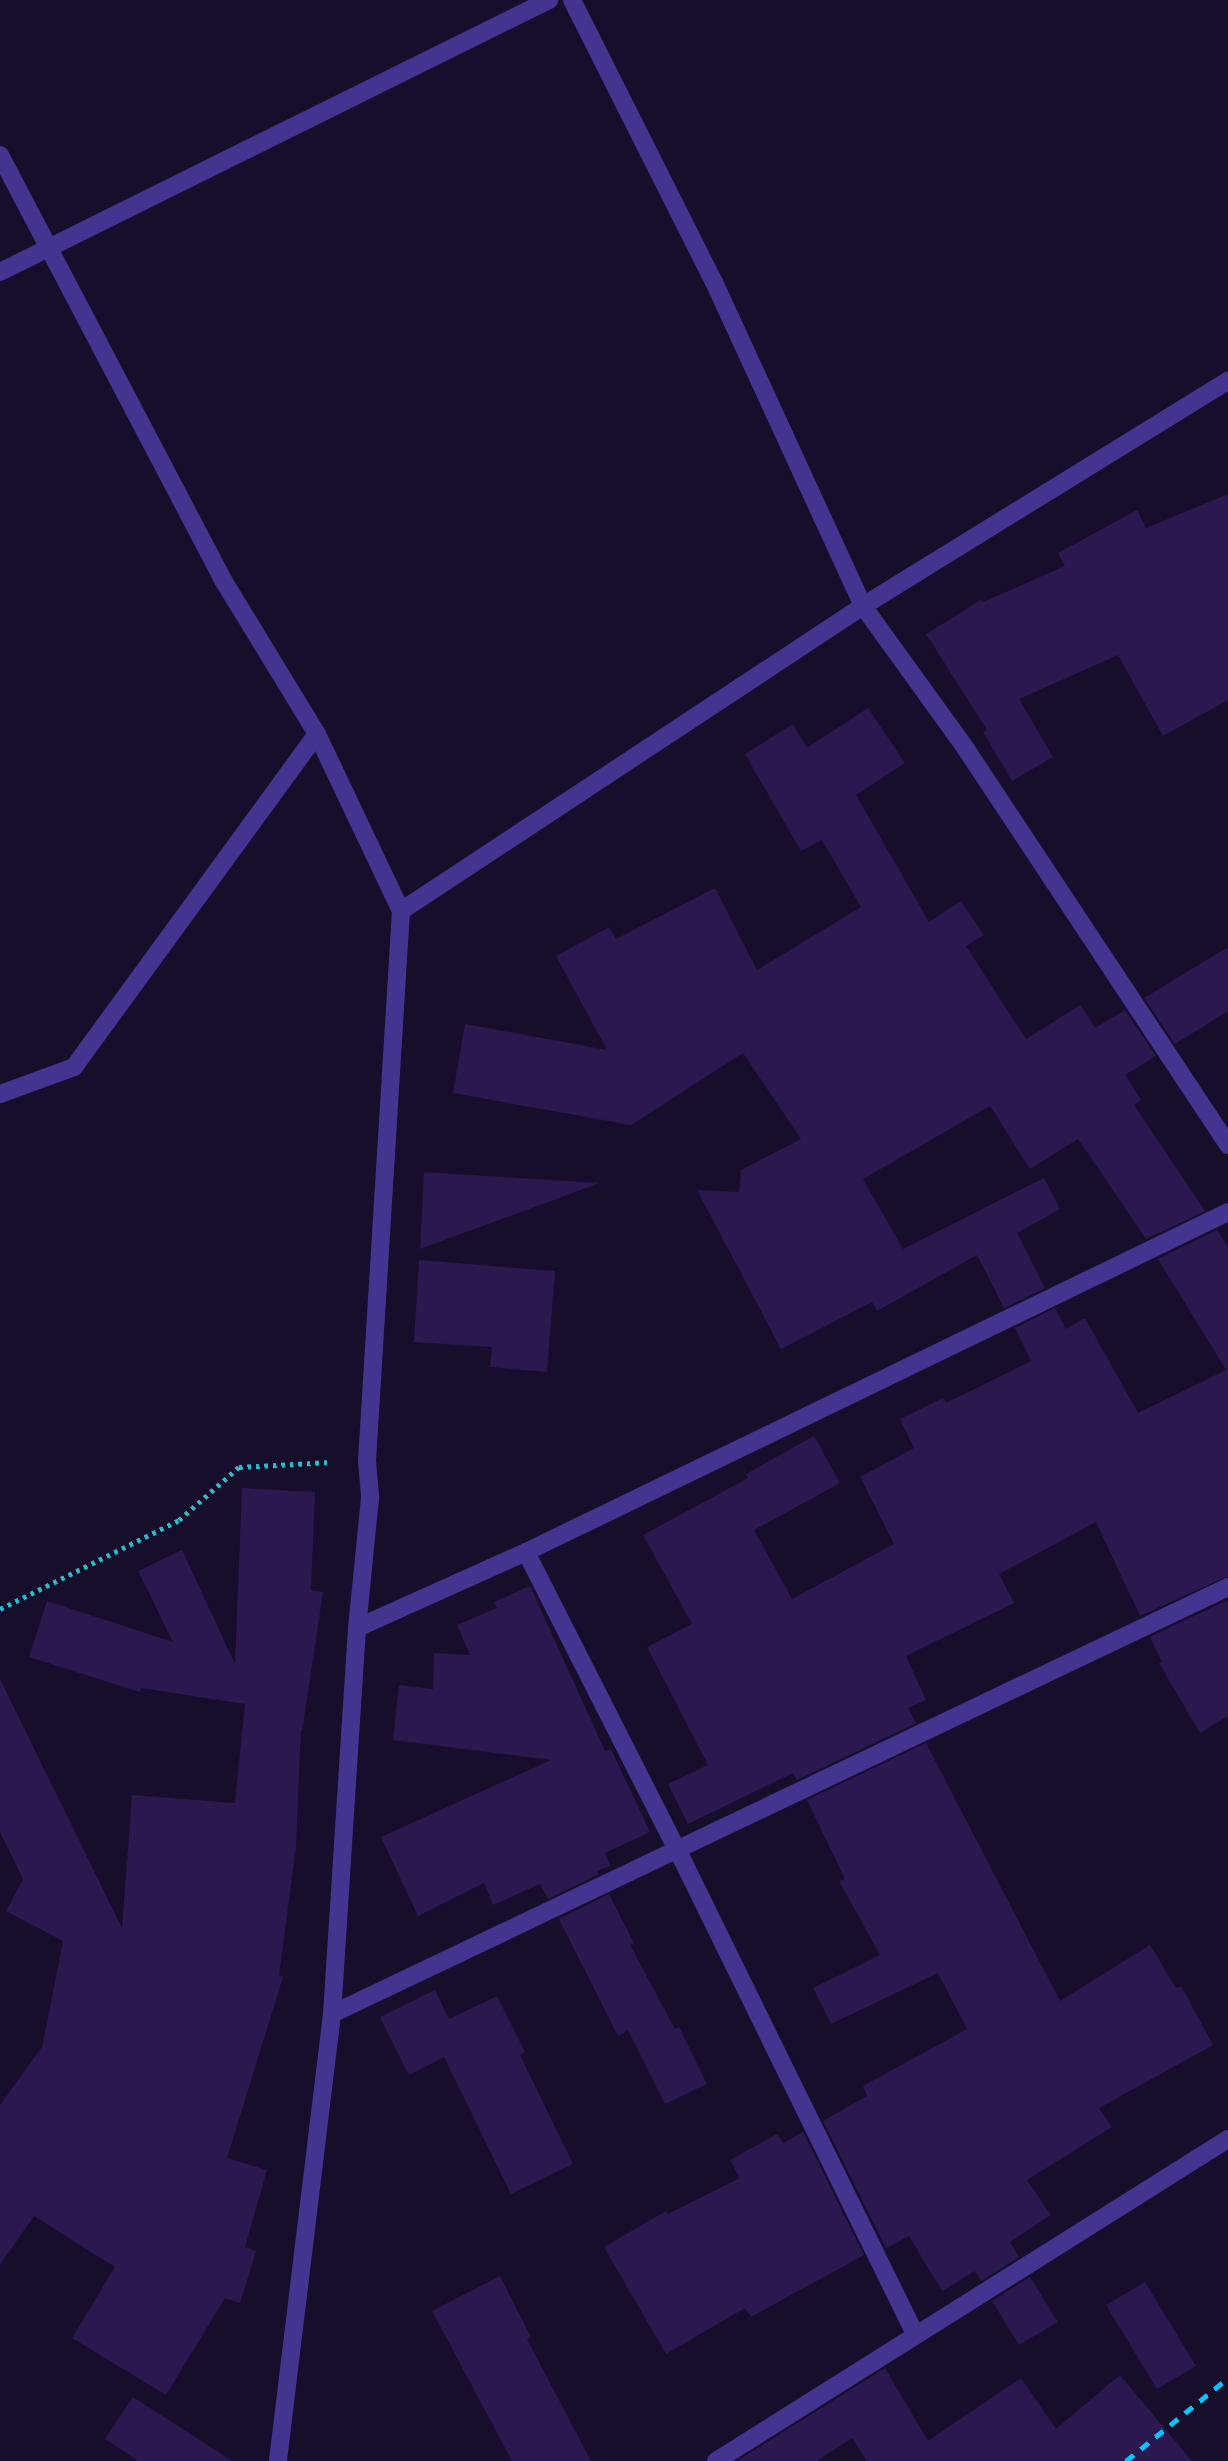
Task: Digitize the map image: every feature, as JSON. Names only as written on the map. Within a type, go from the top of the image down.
[{"type":"street","points":[[0,272],[549,0]]},
{"type":"street","points":[[572,0],[714,282],[863,606],[966,749],[1228,1145]]},
{"type":"street","points":[[0,155],[223,580],[317,734],[401,911],[367,1461],[370,1498],[357,1628],[332,2014],[274,2459]]},
{"type":"street","points":[[401,911],[863,606],[1228,381]]},
{"type":"street","points":[[0,1094],[75,1067],[317,734]]},
{"type":"street","points":[[357,1628],[526,1552],[1228,1212]]},
{"type":"street","points":[[526,1552],[677,1849],[915,2334]]},
{"type":"street","points":[[332,2014],[1228,1587]]},
{"type":"street","points":[[716,2461],[1228,2139]]},
{"type":"path","points":[[0,1609],[179,1520],[239,1467],[367,1461]]},
{"type":"building","points":[[1228,494],[1228,700],[1163,736],[1118,655],[1019,699],[1053,757],[1012,781],[983,732],[987,730],[926,634],[981,600],[983,602],[1065,566],[1058,553],[1137,510],[1146,528]]},
{"type":"building","points":[[868,708],[905,763],[856,795],[929,922],[961,901],[984,935],[966,946],[1026,1039],[1080,1005],[1095,1028],[1125,1010],[1156,1056],[1125,1075],[1141,1100],[1134,1105],[1205,1211],[1146,1239],[1078,1139],[1030,1169],[990,1106],[863,1179],[903,1249],[1044,1178],[1060,1209],[1017,1233],[1045,1288],[1004,1308],[977,1255],[877,1311],[872,1302],[781,1349],[697,1190],[739,1192],[741,1170],[801,1139],[743,1053],[631,1125],[453,1093],[465,1024],[607,1050],[556,956],[609,927],[616,939],[715,888],[757,970],[861,907],[822,840],[801,851],[745,754],[793,724],[807,748]]},
{"type":"building","points":[[1228,947],[1228,1011],[1175,1044],[1144,998]]},
{"type":"building","points":[[424,1172],[600,1183],[420,1249]]},
{"type":"building","points":[[1217,1230],[1228,1247],[1228,1576],[1140,1616],[1096,1522],[999,1574],[1014,1603],[906,1656],[926,1700],[908,1708],[916,1723],[797,1780],[793,1773],[688,1824],[668,1784],[708,1765],[647,1647],[692,1624],[643,1535],[748,1478],[746,1474],[814,1436],[840,1483],[754,1530],[792,1599],[894,1544],[860,1477],[914,1448],[900,1419],[943,1398],[946,1403],[1031,1361],[1015,1328],[1055,1308],[1066,1329],[1085,1318],[1138,1413],[1226,1370],[1158,1259]]},
{"type":"building","points":[[419,1260],[555,1271],[547,1372],[490,1367],[492,1347],[414,1342]]},
{"type":"building","points":[[242,1488],[315,1492],[311,1590],[323,1592],[302,1732],[301,1729],[296,1847],[279,1975],[283,1977],[227,2158],[267,2170],[245,2247],[256,2251],[240,2303],[225,2298],[166,2395],[72,2338],[115,2267],[34,2216],[0,2265],[0,2105],[42,2047],[63,1941],[6,1911],[23,1879],[0,1832],[0,1679],[122,1928],[132,1795],[235,1803],[245,1704],[141,1688],[140,1692],[29,1657],[47,1601],[173,1642],[138,1571],[182,1550],[235,1664]]},
{"type":"building","points":[[530,1586],[605,1751],[611,1749],[650,1832],[605,1853],[610,1866],[548,1899],[540,1884],[493,1905],[484,1883],[418,1916],[381,1837],[551,1760],[393,1740],[399,1685],[433,1689],[434,1653],[470,1655],[457,1625],[497,1608],[494,1602]]},
{"type":"building","points":[[1228,1600],[1228,1716],[1200,1733],[1159,1663],[1162,1662],[1150,1637]]},
{"type":"building","points":[[926,1743],[1060,2001],[1150,1945],[1176,1988],[1181,1986],[1213,2045],[1099,2108],[1112,2127],[1027,2180],[1051,2215],[1010,2242],[1019,2257],[981,2281],[975,2271],[942,2291],[909,2236],[887,2248],[884,2244],[823,2121],[867,2096],[863,2086],[967,2029],[938,1973],[831,2024],[813,1988],[880,1955],[839,1881],[845,1879],[807,1800]]},
{"type":"building","points":[[609,1894],[634,1943],[630,1945],[675,2029],[679,2027],[707,2084],[665,2104],[628,2030],[618,2036],[559,1919]]},
{"type":"building","points":[[435,1990],[449,2019],[497,1996],[525,2052],[520,2055],[573,2164],[511,2194],[444,2057],[409,2075],[380,2017]]},
{"type":"building","points":[[803,2132],[864,2255],[751,2317],[745,2308],[666,2354],[604,2247],[666,2211],[668,2214],[740,2178],[730,2160],[777,2134],[783,2143]]},
{"type":"building","points":[[500,2276],[531,2337],[527,2339],[591,2461],[512,2461],[432,2311]]},
{"type":"building","points":[[1030,2277],[1058,2322],[1019,2345],[992,2301]]},
{"type":"building","points":[[1145,2282],[1196,2366],[1157,2389],[1106,2305]]},
{"type":"building","points":[[885,2368],[928,2441],[1021,2378],[1056,2429],[1120,2375],[1192,2461],[867,2461],[852,2438],[817,2461],[737,2461]]},
{"type":"building","points":[[133,2397],[232,2461],[138,2461],[105,2439]]},
{"type":"railway","points":[[1126,2461],[1228,2378]]}]
